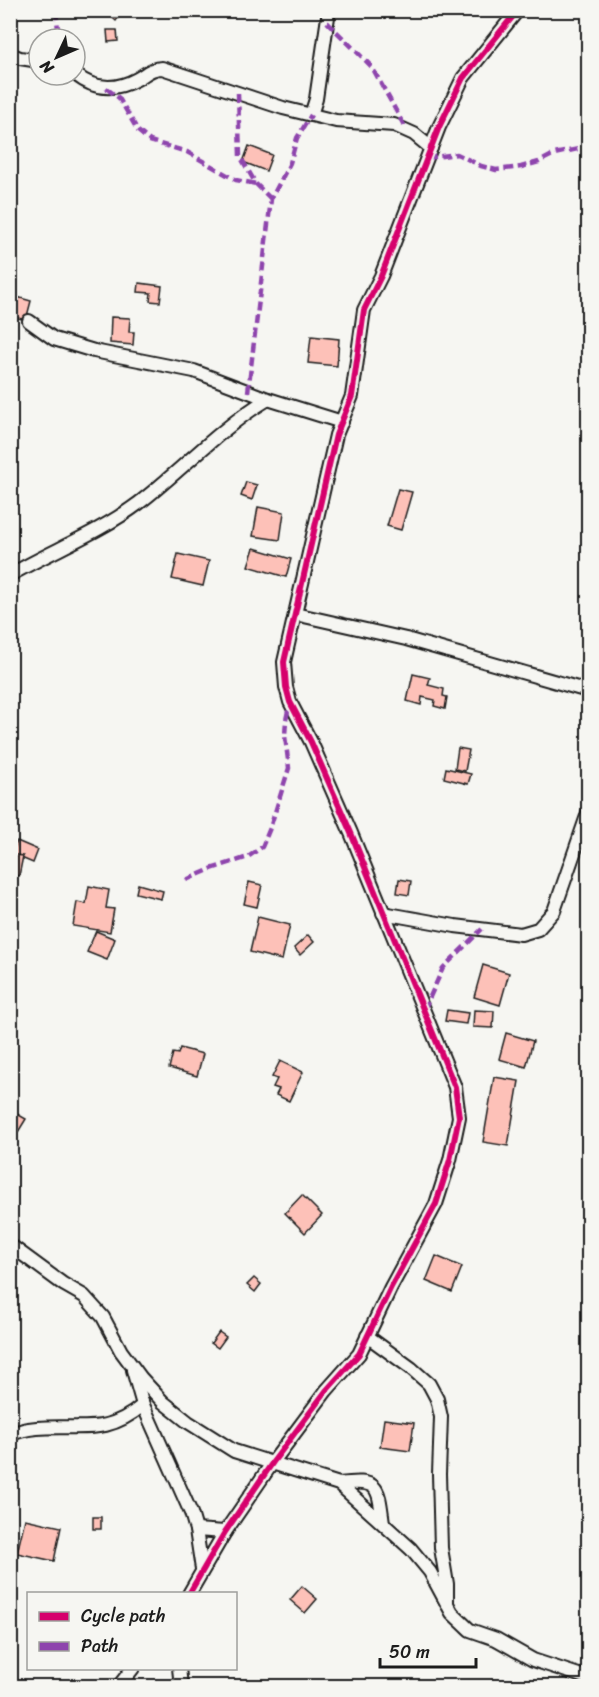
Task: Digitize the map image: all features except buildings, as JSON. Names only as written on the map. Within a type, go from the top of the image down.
[{"type":"street","points":[[311,115],[316,99],[329,10]]},
{"type":"street","points":[[190,1592],[225,1532],[273,1462],[326,1391],[359,1354],[436,1204],[450,1160],[459,1117],[455,1087],[355,844],[311,742],[290,702],[284,662],[336,435],[352,396],[364,310],[381,276],[431,148],[463,78],[518,10]]},
{"type":"street","points":[[10,54],[27,59]]},
{"type":"street","points":[[87,82],[106,88],[135,80],[150,70],[162,68],[336,122],[394,125],[414,134],[431,148]]},
{"type":"street","points":[[29,321],[54,339],[94,351],[194,371],[268,399],[342,422]]},
{"type":"street","points":[[10,575],[107,526],[229,425],[268,399]]},
{"type":"street","points":[[295,614],[406,639],[588,691]]},
{"type":"street","points":[[383,913],[455,926],[521,934],[538,929],[554,911],[588,813]]},
{"type":"street","points":[[10,1245],[63,1284],[84,1296],[103,1317],[131,1365],[163,1402],[188,1422],[234,1451],[339,1484],[411,1549],[430,1572],[447,1606],[470,1630],[496,1638],[533,1660],[588,1678]]},
{"type":"street","points":[[367,1336],[429,1384],[437,1399],[441,1417],[439,1485],[441,1548],[447,1584],[447,1606]]},
{"type":"street","points":[[131,1365],[143,1405],[170,1464],[196,1530],[202,1569]]},
{"type":"street","points":[[10,1435],[17,1431],[51,1427],[102,1426],[118,1422],[143,1405]]},
{"type":"street","points":[[339,1484],[364,1481],[373,1486],[378,1492],[382,1523]]},
{"type":"street","points":[[196,1530],[225,1532]]},
{"type":"street","points":[[119,1686],[131,1670]]},
{"type":"street","points":[[179,1670],[181,1686]]},
{"type":"marked path","points":[[56,10],[58,27]]},
{"type":"marked path","points":[[327,22],[372,67],[406,129]]},
{"type":"marked path","points":[[106,88],[119,98],[138,131],[150,141],[187,152],[236,180],[256,184]]},
{"type":"marked path","points":[[238,93],[240,156],[256,184],[271,199]]},
{"type":"marked path","points":[[248,392],[271,199],[290,163],[297,138],[311,115]]},
{"type":"marked path","points":[[427,158],[457,154],[481,166],[496,170],[521,167],[539,162],[554,154],[588,147]]},
{"type":"marked path","points":[[186,880],[248,857],[262,847],[289,768],[285,736],[290,702]]},
{"type":"marked path","points":[[424,1010],[443,968],[482,929]]},
{"type":"cycle path","points":[[190,1592],[225,1532],[273,1462],[326,1391],[359,1354],[391,1287],[436,1204],[450,1160],[459,1117],[455,1087],[351,833],[311,742],[290,702],[284,662],[336,435],[352,396],[364,310],[381,276],[439,127],[463,78],[518,10]]}]
